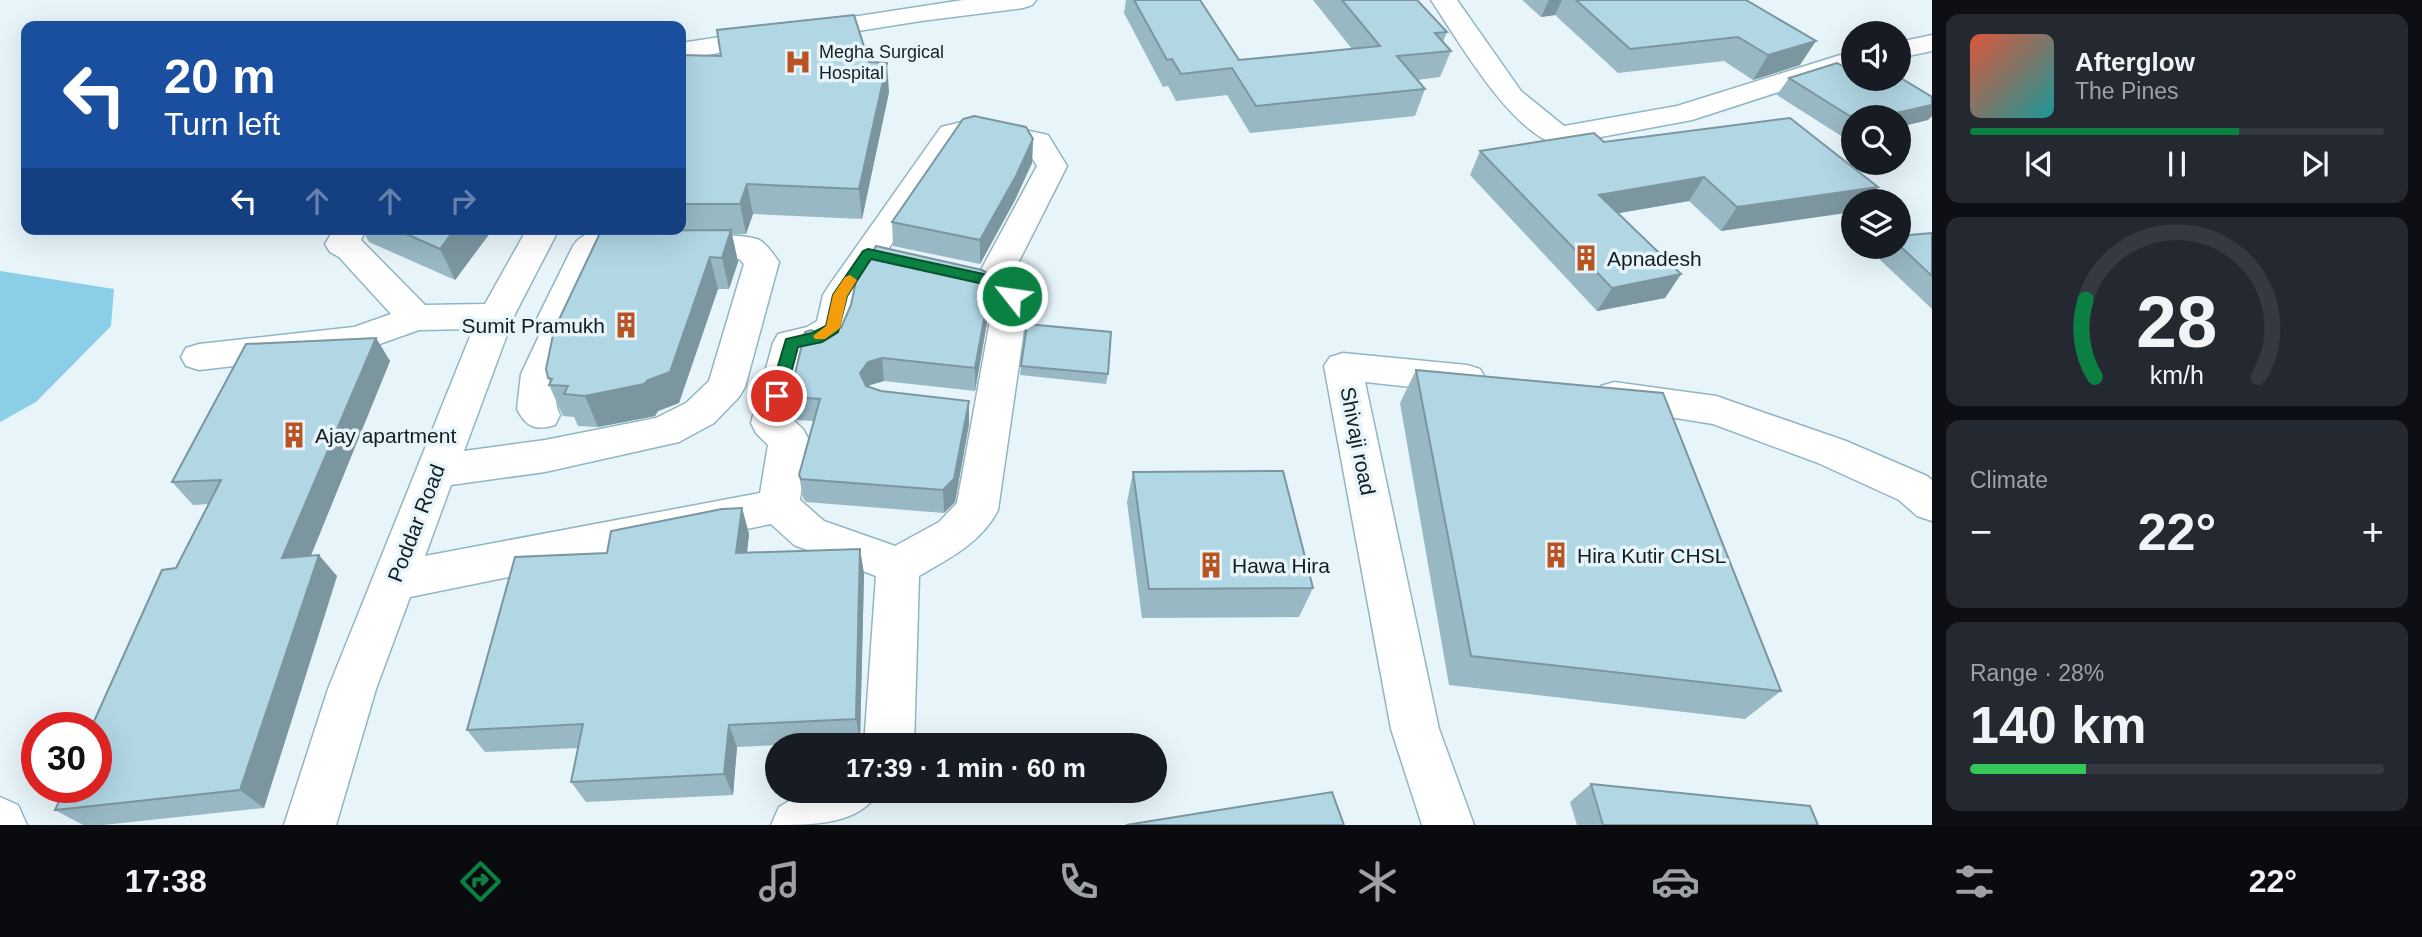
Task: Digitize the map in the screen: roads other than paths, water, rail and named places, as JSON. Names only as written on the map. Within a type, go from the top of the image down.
[{"type":"street","points":[[686,50],[921,13],[1023,0]]},
{"type":"street","points":[[1444,0],[1511,97],[1558,136],[1682,114],[1841,63]]},
{"type":"street","points":[[1911,47],[1932,43]]},
{"type":"street","points":[[778,506],[789,440],[770,423],[791,343],[816,338],[833,328],[840,295],[951,133],[974,128],[1037,141],[1052,166],[1001,260],[980,278],[1012,296],[977,510],[954,534],[898,566]]},
{"type":"street","points":[[346,235],[342,244],[416,318]]},
{"type":"street","points":[[518,460],[526,380],[590,246],[601,241],[760,239]]},
{"type":"street","points":[[536,242],[583,258]]},
{"type":"street","name":"Poddar Road","points":[[310,825],[352,689],[496,316],[536,242]]},
{"type":"street","points":[[437,471],[518,460],[665,431],[700,413],[726,387],[762,262],[747,248],[610,248],[597,253],[540,374],[536,409],[541,415]]},
{"type":"street","points":[[868,254],[905,262]]},
{"type":"street","points":[[199,357],[356,339],[416,318],[496,316]]},
{"type":"street","name":"Shivaji road","points":[[1448,825],[1415,729],[1343,366],[1503,383]]},
{"type":"street","points":[[1582,392],[1716,410],[1832,452],[1913,488],[1932,504]]},
{"type":"street","points":[[952,405],[993,410]]},
{"type":"street","points":[[778,506],[809,533],[898,566]]},
{"type":"street","points":[[394,581],[778,506]]},
{"type":"street","points":[[890,733],[898,566]]},
{"type":"street","points":[[797,825],[834,803]]},
{"type":"place","name":"Megha Surgical Hospital","points":[[798,62]]},
{"type":"place","name":"Apnadesh","points":[[1586,258]]},
{"type":"place","name":"Sumit Pramukh","points":[[626,325]]},
{"type":"place","name":"Ajay apartment","points":[[294,435]]},
{"type":"place","name":"Hira Kutir CHSL","points":[[1556,555]]},
{"type":"place","name":"Hawa Hira","points":[[1211,565]]}]
